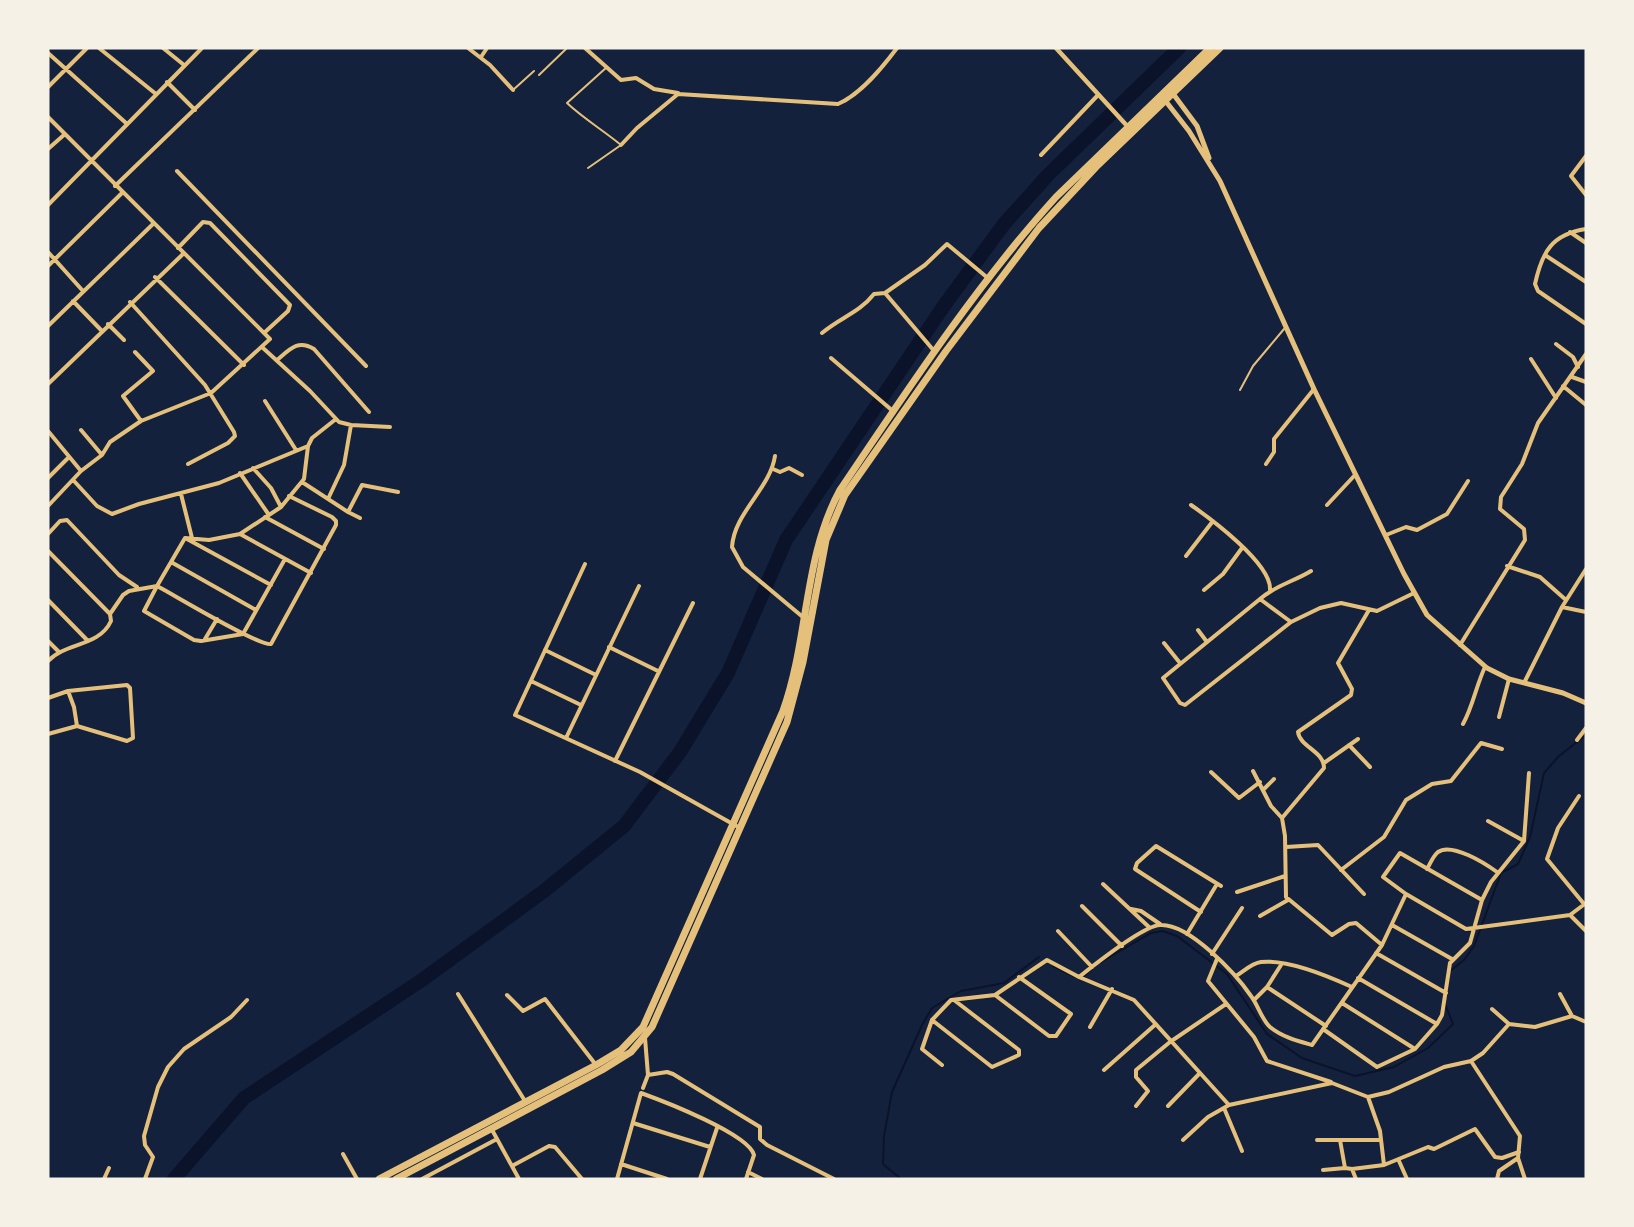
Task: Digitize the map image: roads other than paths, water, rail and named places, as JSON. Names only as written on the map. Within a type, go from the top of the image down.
[{"type":"highway","points":[[378,1179],[619,1060],[645,1038],[670,988],[737,826],[796,694],[815,555],[830,510],[840,490],[990,279],[1045,210],[1163,98],[1210,48]]},
{"type":"highway","points":[[1170,90],[1220,48]]},
{"type":"highway","points":[[807,620],[826,540],[835,515],[851,485],[1013,260],[1061,202],[1130,129]]},
{"type":"highway","points":[[396,1179],[489,1125],[525,1101],[621,1050],[643,1027],[737,826]]},
{"type":"main road","points":[[1170,90],[1201,132],[1212,166],[1314,389],[1427,615],[1485,667],[1523,684],[1563,693],[1586,703]]},
{"type":"main road","points":[[1163,98],[1212,166]]},
{"type":"street","points":[[48,87],[87,48]]},
{"type":"street","points":[[99,48],[156,94]]},
{"type":"street","points":[[164,48],[184,65]]},
{"type":"street","points":[[48,205],[202,48]]},
{"type":"street","points":[[115,186],[258,48]]},
{"type":"street","points":[[468,48],[481,57],[513,90]]},
{"type":"street","points":[[481,57],[487,48]]},
{"type":"street","points":[[585,48],[621,80],[636,78],[654,89],[678,94],[838,104],[863,85],[897,48]]},
{"type":"street","points":[[1056,48],[1130,129]]},
{"type":"street","points":[[48,53],[126,123]]},
{"type":"street","points":[[167,82],[195,110]]},
{"type":"street","points":[[621,145],[678,94]]},
{"type":"street","points":[[1041,155],[1098,95]]},
{"type":"street","points":[[48,117],[270,339],[263,348],[211,393],[141,421],[110,442],[102,455],[81,471],[48,506]]},
{"type":"street","points":[[48,149],[65,134]]},
{"type":"street","points":[[1586,156],[1571,176],[1586,195]]},
{"type":"street","points":[[177,171],[366,366]]},
{"type":"street","points":[[48,266],[122,193]]},
{"type":"street","points":[[178,248],[203,222],[210,223],[290,305],[288,311],[264,333]]},
{"type":"street","points":[[48,326],[153,224]]},
{"type":"street","points":[[1586,229],[1570,232],[1554,242],[1545,255],[1535,283],[1536,288],[1586,324]]},
{"type":"street","points":[[1570,232],[1586,243]]},
{"type":"street","points":[[822,333],[836,321],[863,308],[874,294],[885,293],[925,265],[947,244],[990,279]]},
{"type":"street","points":[[48,252],[83,291]]},
{"type":"street","points":[[48,384],[155,277],[183,254]]},
{"type":"street","points":[[1545,255],[1586,282]]},
{"type":"street","points":[[155,277],[244,365]]},
{"type":"street","points":[[885,293],[936,353]]},
{"type":"street","points":[[73,301],[102,330]]},
{"type":"street","points":[[129,303],[211,393],[235,436],[228,443],[188,464]]},
{"type":"street","points":[[108,324],[124,340]]},
{"type":"street","points":[[277,360],[297,345],[306,344],[314,349],[369,412]]},
{"type":"street","points":[[1556,344],[1573,357],[1578,368]]},
{"type":"street","points":[[263,348],[326,406],[336,419],[351,425],[390,427]]},
{"type":"street","points":[[135,352],[153,372],[123,396],[141,421]]},
{"type":"street","points":[[1459,646],[1522,544],[1525,533],[1502,512],[1499,504],[1501,497],[1522,464],[1538,423],[1586,354]]},
{"type":"street","points":[[831,358],[894,412]]},
{"type":"street","points":[[1531,359],[1556,398]]},
{"type":"street","points":[[1572,377],[1586,382]]},
{"type":"street","points":[[1563,386],[1586,405]]},
{"type":"street","points":[[1266,464],[1274,452],[1275,439],[1314,389]]},
{"type":"street","points":[[265,401],[296,450]]},
{"type":"street","points":[[185,538],[209,540],[240,534],[281,507],[302,482],[308,446],[316,434],[336,419]]},
{"type":"street","points":[[328,499],[345,465],[351,425]]},
{"type":"street","points":[[81,430],[102,455]]},
{"type":"street","points":[[48,431],[81,471]]},
{"type":"street","points":[[74,481],[97,506],[112,514],[139,504],[181,494],[308,446]]},
{"type":"street","points":[[48,478],[69,456]]},
{"type":"street","points":[[775,456],[773,469],[732,540],[737,558],[779,598],[807,620]]},
{"type":"street","points":[[253,468],[271,488],[281,507]]},
{"type":"street","points":[[773,469],[780,472],[789,468],[802,475]]},
{"type":"street","points":[[240,473],[267,516],[324,549]]},
{"type":"street","points":[[1327,505],[1356,474]]},
{"type":"street","points":[[302,482],[360,518]]},
{"type":"street","points":[[1386,535],[1407,527],[1417,530],[1447,514],[1468,482]]},
{"type":"street","points":[[348,512],[362,485],[398,492]]},
{"type":"street","points":[[181,494],[192,538]]},
{"type":"street","points":[[110,614],[123,596],[138,588],[157,586],[263,645],[271,644],[324,549],[336,520],[290,496]]},
{"type":"street","points":[[1191,505],[1213,521],[1242,548],[1269,580],[1270,590]]},
{"type":"street","points":[[48,534],[63,519],[119,575],[138,588]]},
{"type":"street","points":[[1186,556],[1213,521]]},
{"type":"street","points":[[240,534],[310,573]]},
{"type":"street","points":[[185,538],[144,609],[145,613],[186,637],[201,641],[243,634]]},
{"type":"street","points":[[185,538],[271,585]]},
{"type":"street","points":[[1204,590],[1223,574],[1242,548]]},
{"type":"street","points":[[48,551],[110,614],[111,621],[101,635],[59,652],[48,662]]},
{"type":"street","points":[[243,634],[285,559]]},
{"type":"street","points":[[171,562],[256,610]]},
{"type":"street","points":[[585,564],[515,715],[640,772],[737,826]]},
{"type":"street","points":[[1507,566],[1540,577],[1566,600]]},
{"type":"street","points":[[1523,684],[1566,600],[1586,569]]},
{"type":"street","points":[[1311,571],[1270,590],[1163,678],[1180,703],[1185,705],[1291,622],[1332,605],[1350,604],[1369,610],[1381,609],[1414,593]]},
{"type":"street","points":[[566,738],[639,586]]},
{"type":"street","points":[[1260,599],[1291,622]]},
{"type":"street","points":[[48,600],[88,641]]},
{"type":"street","points":[[615,760],[693,603]]},
{"type":"street","points":[[1562,608],[1586,612]]},
{"type":"street","points":[[1324,763],[1300,739],[1298,732],[1351,695],[1352,689],[1338,663],[1369,610]]},
{"type":"street","points":[[204,640],[217,619]]},
{"type":"street","points":[[1198,630],[1207,642]]},
{"type":"street","points":[[48,641],[59,652]]},
{"type":"street","points":[[1164,643],[1180,663]]},
{"type":"street","points":[[609,647],[658,671]]},
{"type":"street","points":[[545,650],[596,675]]},
{"type":"street","points":[[1463,724],[1471,710],[1475,689],[1485,667]]},
{"type":"street","points":[[1499,717],[1509,679]]},
{"type":"street","points":[[531,681],[582,705]]},
{"type":"street","points":[[48,698],[68,691],[127,685],[130,688],[134,730],[130,740],[77,726],[48,734]]},
{"type":"street","points":[[68,691],[74,707],[77,726]]},
{"type":"street","points":[[1577,740],[1586,728]]},
{"type":"street","points":[[1282,818],[1323,770],[1324,763],[1358,739]]},
{"type":"street","points":[[1341,870],[1384,837],[1406,800],[1432,784],[1451,782],[1482,743],[1502,749]]},
{"type":"street","points":[[1349,745],[1370,767]]},
{"type":"street","points":[[1253,771],[1271,806],[1282,818],[1286,847],[1285,894],[1288,900],[1332,935],[1349,924],[1356,923],[1382,945]]},
{"type":"street","points":[[1211,772],[1239,798],[1260,782]]},
{"type":"street","points":[[1267,987],[1377,1067],[1415,1049],[1437,1024],[1452,959],[1470,944],[1482,900],[1497,872],[1517,853],[1524,841],[1529,773]]},
{"type":"street","points":[[1263,790],[1274,779]]},
{"type":"street","points":[[1482,900],[1401,854],[1395,857],[1383,879],[1466,929],[1570,915],[1585,904],[1547,859],[1558,828],[1579,796]]},
{"type":"street","points":[[1488,821],[1524,841]]},
{"type":"street","points":[[1286,847],[1318,845],[1364,894]]},
{"type":"street","points":[[1187,934],[1219,885],[1156,846],[1135,865],[1136,869],[1201,912]]},
{"type":"street","points":[[1427,868],[1437,853],[1444,850],[1470,856],[1497,872]]},
{"type":"street","points":[[1237,892],[1285,876]]},
{"type":"street","points":[[1103,884],[1150,928]]},
{"type":"street","points":[[1079,977],[1150,928],[1161,925],[1173,927],[1187,934],[1236,976],[1254,1000],[1268,1025],[1291,1038],[1312,1045],[1382,945],[1406,894]]},
{"type":"street","points":[[1260,916],[1288,900]]},
{"type":"street","points":[[1082,906],[1122,946]]},
{"type":"street","points":[[1212,954],[1242,908]]},
{"type":"street","points":[[1131,909],[1141,911],[1161,925]]},
{"type":"street","points":[[1570,915],[1586,931]]},
{"type":"street","points":[[1392,925],[1452,959]]},
{"type":"street","points":[[1058,931],[1092,967]]},
{"type":"street","points":[[1377,953],[1446,993]]},
{"type":"street","points":[[942,1065],[922,1049],[932,1020],[943,1006],[953,1000],[995,994],[1047,960],[1079,977],[1134,1000],[1227,1106],[1242,1151]]},
{"type":"street","points":[[1216,960],[1208,981],[1259,1043],[1267,1061],[1368,1097],[1389,1092],[1444,1067],[1471,1061],[1483,1053],[1509,1024]]},
{"type":"street","points":[[1236,976],[1253,964],[1262,962],[1326,975],[1352,987]]},
{"type":"street","points":[[1254,1000],[1267,987],[1281,965]]},
{"type":"street","points":[[995,994],[1049,1036],[1056,1036],[1071,1014],[1019,978]]},
{"type":"street","points":[[1358,978],[1437,1024]]},
{"type":"street","points":[[1090,1027],[1112,989]]},
{"type":"street","points":[[458,994],[525,1101]]},
{"type":"street","points":[[1560,994],[1572,1016],[1586,1022]]},
{"type":"street","points":[[507,995],[523,1011],[545,999],[596,1065]]},
{"type":"street","points":[[145,1179],[153,1157],[145,1145],[144,1136],[158,1087],[168,1067],[184,1049],[231,1017],[247,1000]]},
{"type":"street","points":[[932,1020],[992,1067],[1019,1055],[1019,1050],[1003,1036],[953,1000]]},
{"type":"street","points":[[1342,1003],[1415,1049]]},
{"type":"street","points":[[1137,1106],[1148,1091],[1136,1077],[1136,1070],[1170,1042],[1226,1004]]},
{"type":"street","points":[[1492,1009],[1509,1024],[1535,1027],[1572,1016]]},
{"type":"street","points":[[1104,1070],[1156,1024]]},
{"type":"street","points":[[643,1088],[648,1075],[645,1038]]},
{"type":"street","points":[[1471,1061],[1522,1140],[1518,1158],[1526,1179]]},
{"type":"street","points":[[648,1075],[667,1072],[674,1074],[760,1127],[760,1139],[767,1145],[834,1179]]},
{"type":"street","points":[[1168,1106],[1200,1073]]},
{"type":"street","points":[[1183,1140],[1209,1117],[1227,1106],[1332,1083]]},
{"type":"street","points":[[617,1179],[641,1094],[693,1112],[746,1144],[753,1150],[746,1179]]},
{"type":"street","points":[[1368,1097],[1382,1140],[1384,1165]]},
{"type":"street","points":[[633,1123],[710,1147]]},
{"type":"street","points":[[489,1125],[519,1179]]},
{"type":"street","points":[[700,1179],[717,1128]]},
{"type":"street","points":[[1323,1170],[1352,1169],[1399,1161],[1428,1147],[1434,1149],[1475,1129],[1495,1157],[1502,1158],[1519,1152]]},
{"type":"street","points":[[422,1179],[496,1139]]},
{"type":"street","points":[[1317,1140],[1382,1140]]},
{"type":"street","points":[[1340,1140],[1345,1168]]},
{"type":"street","points":[[512,1166],[543,1149],[555,1147],[582,1179]]},
{"type":"street","points":[[343,1154],[357,1179]]},
{"type":"street","points":[[1497,1179],[1499,1171],[1518,1158]]},
{"type":"street","points":[[1399,1161],[1407,1179]]},
{"type":"street","points":[[621,1164],[667,1179]]},
{"type":"street","points":[[104,1179],[109,1168]]},
{"type":"street","points":[[1352,1169],[1356,1179]]},
{"type":"street","points":[[748,1172],[762,1179]]},
{"type":"lane","points":[[539,75],[567,48]]},
{"type":"lane","points":[[588,168],[621,145],[596,125],[583,119],[567,103],[607,67]]},
{"type":"lane","points":[[513,90],[534,70]]},
{"type":"lane","points":[[1240,390],[1253,366],[1286,327]]},
{"type":"waterway","points":[[174,1179],[244,1098],[422,980],[544,891],[624,826],[680,752],[728,673],[786,540],[943,307],[1004,224],[1048,175],[1179,48]]},
{"type":"waterway","points":[[1450,971],[1464,960],[1474,946],[1501,873],[1518,864],[1530,837],[1544,773],[1559,756],[1586,735]]},
{"type":"waterway","points":[[1101,962],[1151,933],[1163,931],[1177,936],[1227,974],[1267,1034],[1302,1058],[1355,1076],[1394,1067],[1428,1048],[1453,1024],[1445,1004]]},
{"type":"waterway","points":[[906,1179],[901,1179],[883,1164],[884,1136],[892,1092],[932,1008],[961,991],[1004,983],[1039,957]]},
{"type":"waterway","points":[[1053,966],[1075,977]]},
{"type":"waterway","points":[[1083,977],[1094,967]]}]
